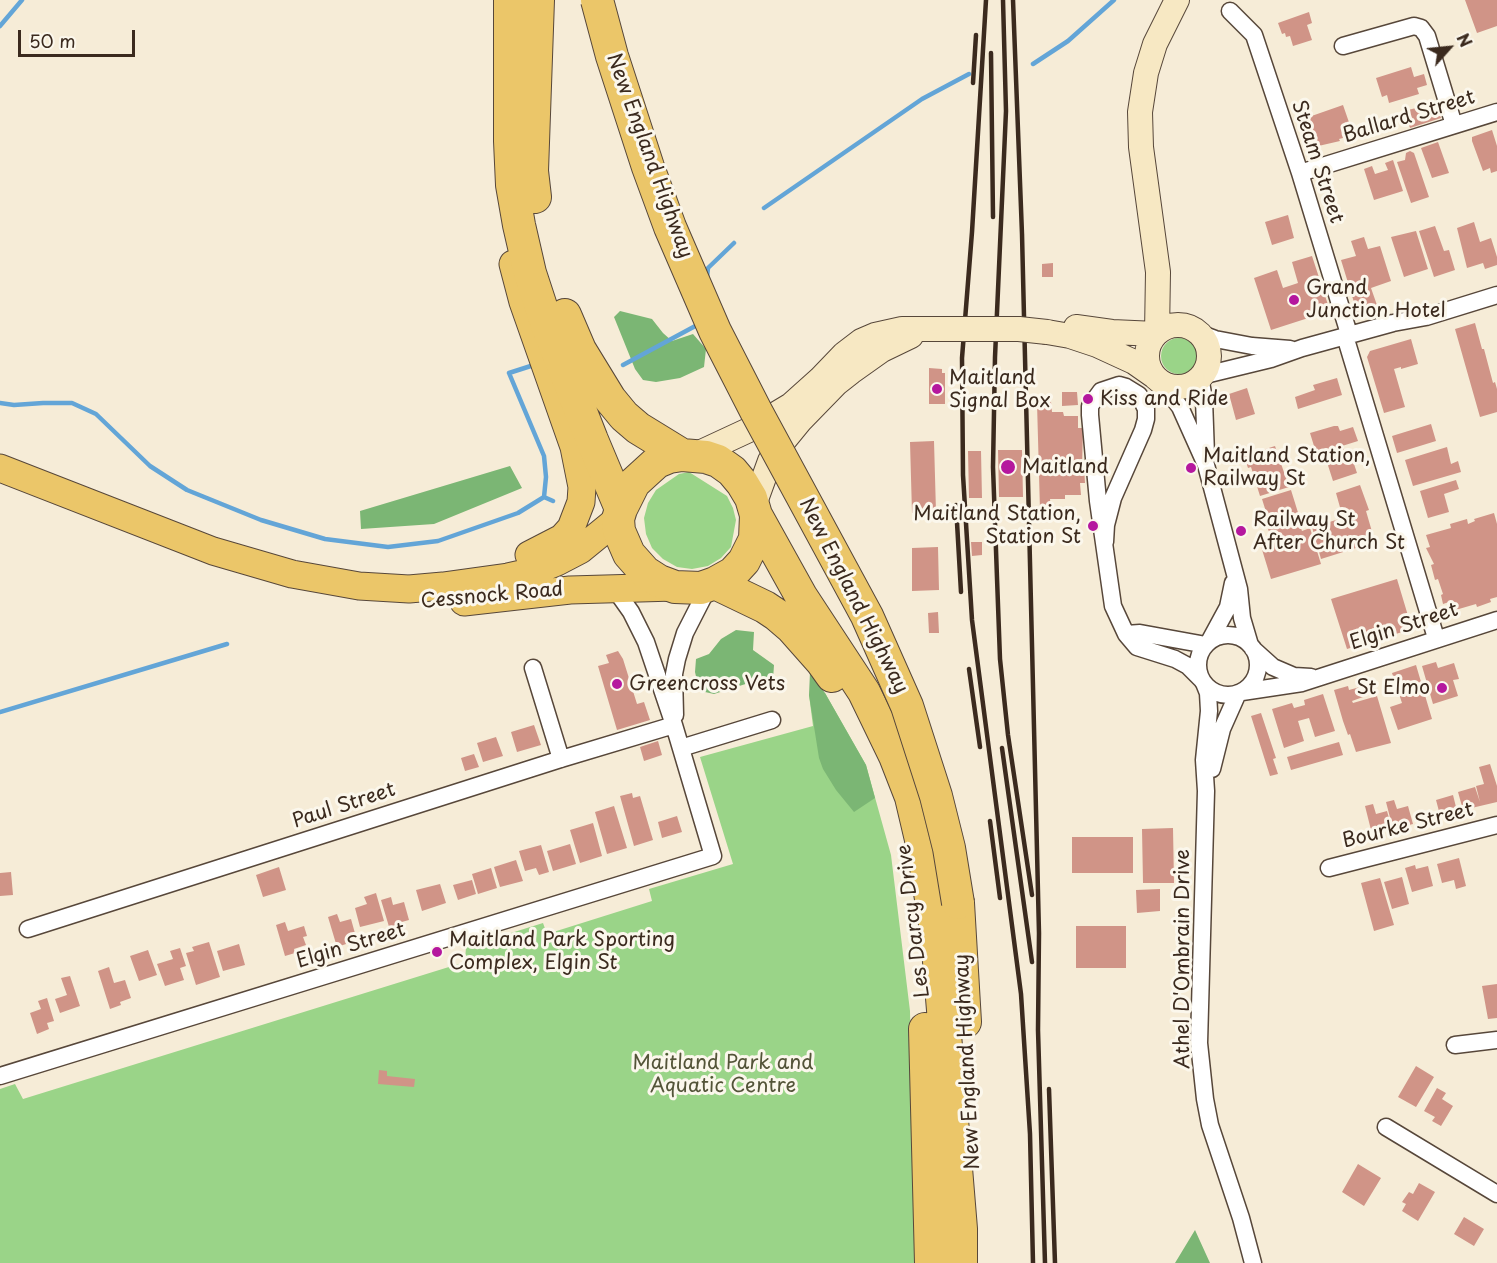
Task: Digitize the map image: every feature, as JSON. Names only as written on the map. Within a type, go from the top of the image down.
[{"type":"highway","points":[[510,0],[512,185],[530,273],[547,325],[620,514],[624,542],[636,564],[659,581],[688,589],[712,585],[733,573],[744,561],[755,539],[755,510]]},
{"type":"highway","points":[[538,0],[532,171],[539,228],[551,276],[580,350],[610,399],[638,428],[689,455],[718,461],[732,471],[742,483],[801,596],[864,692],[891,747],[911,797],[923,848],[937,937],[961,1229],[961,1263]]},
{"type":"highway","name":"New England Highway","points":[[597,0],[612,56],[670,227],[715,331],[867,616],[907,706],[936,796],[949,848],[958,903],[978,1230],[978,1263]]},
{"type":"highway","points":[[620,514],[634,483],[645,471],[669,457],[689,455]]},
{"type":"highway","name":"Les Darcy Drive","points":[[712,585],[765,607],[777,615],[791,627],[822,662],[847,697],[867,732],[897,809],[916,900],[923,963],[932,1263]]},
{"type":"main road","points":[[1047,329],[1097,345],[1134,362],[1157,378],[1177,387],[1190,385],[1201,377],[1208,366],[1209,354],[1206,342],[1170,296],[1160,271],[1141,147],[1140,112],[1146,73],[1159,36],[1177,0]]},
{"type":"main road","points":[[428,588],[505,564],[549,546],[562,538],[571,528],[581,502],[580,472],[574,447],[523,302],[508,239],[501,162],[509,56]]},
{"type":"main road","points":[[1156,252],[1159,296],[1156,334],[1147,351],[1148,364],[1157,378]]},
{"type":"main road","points":[[689,455],[751,429],[791,405],[844,354],[861,341],[889,331],[1080,327],[1112,332],[1156,334],[1175,325],[1197,331]]},
{"type":"main road","points":[[755,510],[770,461],[782,443],[837,383],[868,359],[934,329]]},
{"type":"main road","name":"Cessnock Road","points":[[0,468],[213,551],[292,574],[359,586],[428,588],[508,577],[534,571],[580,550],[620,514]]},
{"type":"main road","name":"Cessnock Road","points":[[213,551],[237,571],[264,580],[330,596],[375,601],[453,603],[570,590],[675,587]]},
{"type":"street","name":"Steam Street","points":[[1230,11],[1254,35],[1300,174],[1436,638]]},
{"type":"street","points":[[1343,46],[1414,27],[1420,28],[1427,36],[1454,125]]},
{"type":"street","name":"Ballard Street","points":[[1300,174],[1497,112]]},
{"type":"street","points":[[1206,465],[1201,377],[1271,359],[1347,335],[1426,317],[1497,295]]},
{"type":"street","points":[[1197,331],[1215,339],[1271,349],[1302,348]]},
{"type":"street","points":[[1105,542],[1106,525],[1113,498],[1146,419],[1146,409],[1139,395],[1119,385],[1101,390],[1090,406],[1098,501],[1113,606],[1126,634],[1137,647],[1175,659],[1188,666],[1216,693],[1223,695],[1240,693],[1248,688],[1256,676],[1258,662],[1244,626],[1239,589],[1206,465],[1180,407],[1157,378]]},
{"type":"street","points":[[1203,681],[1198,666],[1202,652],[1225,615],[1232,594],[1231,558]]},
{"type":"street","points":[[674,725],[676,709],[674,674],[677,659],[685,633],[712,585]]},
{"type":"street","points":[[614,588],[640,627],[681,748],[772,720]]},
{"type":"street","name":"Elgin Street","points":[[1240,693],[1291,686],[1497,620]]},
{"type":"street","points":[[1126,634],[1140,633],[1208,644],[1226,636],[1234,636],[1251,647]]},
{"type":"street","name":"Elgin Street","points":[[1251,647],[1266,662],[1285,673],[1304,677],[1324,676]]},
{"type":"street","points":[[533,669],[561,759]]},
{"type":"street","name":"Athel D'Ombrain Drive","points":[[1203,681],[1208,693],[1209,711],[1204,760],[1206,791],[1199,1043],[1210,1125],[1241,1218],[1253,1263]]},
{"type":"street","name":"Athel D'Ombrain Drive","points":[[1206,791],[1222,729],[1240,693]]},
{"type":"street","name":"Paul Street","points":[[28,929],[674,725]]},
{"type":"street","name":"Elgin Street","points":[[0,1076],[713,856],[681,748]]},
{"type":"street","name":"Bourke Street","points":[[1329,868],[1497,825]]},
{"type":"street","points":[[1455,1045],[1497,1040]]},
{"type":"street","points":[[1386,1127],[1497,1194]]},
{"type":"green space","points":[[620,311],[652,319],[672,341],[693,334],[706,349],[704,367],[680,378],[656,382],[643,380],[635,369],[614,317]]},
{"type":"green space","points":[[1179,338],[1192,343],[1197,356],[1192,369],[1179,374],[1166,369],[1161,356],[1166,343]]},
{"type":"green space","points":[[510,466],[522,488],[434,524],[361,529],[360,511]]},
{"type":"green space","points":[[689,472],[727,496],[736,520],[731,547],[721,558],[708,566],[692,569],[677,567],[663,559],[652,548],[646,534],[644,518],[648,503],[656,490],[679,474]]},
{"type":"green space","points":[[736,630],[754,632],[753,650],[774,665],[773,680],[755,681],[714,694],[705,692],[698,685],[695,672],[696,659],[709,654],[721,639]]},
{"type":"green space","points":[[810,672],[825,693],[866,765],[875,798],[854,812],[836,790],[819,758],[809,695]]},
{"type":"green space","name":"Maitland Park and Aquatic Centre","points":[[825,693],[866,765],[891,855],[910,1011],[916,1263],[0,1263],[0,1089],[15,1084],[23,1099],[465,962],[466,947],[543,923],[547,934],[652,901],[649,889],[733,864],[700,757],[813,726],[809,695]]},
{"type":"green space","points":[[1195,1230],[1210,1263],[1175,1263]]},
{"type":"building","points":[[1465,0],[1497,0],[1497,26],[1477,33]]},
{"type":"building","points":[[1309,12],[1312,23],[1307,25],[1312,40],[1293,46],[1290,36],[1286,37],[1285,33],[1282,34],[1278,23]]},
{"type":"building","points":[[1411,67],[1414,77],[1424,74],[1427,85],[1417,88],[1419,94],[1389,103],[1387,95],[1382,97],[1376,78]]},
{"type":"building","points":[[1343,105],[1352,131],[1342,134],[1343,138],[1339,139],[1340,141],[1314,147],[1303,119]]},
{"type":"building","points":[[1424,106],[1426,112],[1438,108],[1441,118],[1410,128],[1404,111]]},
{"type":"building","points":[[1492,130],[1497,146],[1497,171],[1491,173],[1490,168],[1483,171],[1472,137]]},
{"type":"building","points":[[1438,142],[1449,173],[1432,178],[1421,148]]},
{"type":"building","points":[[1410,151],[1414,153],[1429,197],[1411,203],[1397,162],[1405,160],[1406,153]]},
{"type":"building","points":[[1393,160],[1403,191],[1374,200],[1364,169],[1372,166],[1375,174],[1388,170],[1385,163]]},
{"type":"building","points":[[1288,215],[1294,238],[1272,245],[1265,222]]},
{"type":"building","points":[[1474,222],[1480,242],[1491,238],[1497,265],[1485,269],[1483,263],[1467,268],[1457,228]]},
{"type":"building","points":[[1435,226],[1444,251],[1449,250],[1455,270],[1434,277],[1419,231]]},
{"type":"building","points":[[1416,231],[1428,269],[1404,277],[1391,237]]},
{"type":"building","points":[[1364,237],[1368,249],[1380,246],[1391,281],[1371,288],[1378,308],[1361,313],[1357,312],[1341,260],[1356,256],[1351,241]]},
{"type":"building","name":"Grand Junction Hotel","points":[[1312,256],[1330,311],[1271,330],[1254,278],[1277,270],[1283,288],[1298,283],[1292,262]]},
{"type":"building","points":[[1053,263],[1053,277],[1042,277],[1042,264]]},
{"type":"building","points":[[1475,323],[1493,383],[1495,382],[1497,389],[1497,412],[1480,417],[1455,329]]},
{"type":"building","points":[[1411,339],[1418,364],[1394,369],[1405,407],[1384,413],[1367,357],[1370,351]]},
{"type":"building","name":"Maitland Signal Box","points":[[929,368],[942,369],[942,373],[945,373],[945,404],[929,404]]},
{"type":"building","points":[[1337,378],[1342,395],[1298,409],[1295,397],[1315,390],[1313,385]]},
{"type":"building","points":[[1247,388],[1255,414],[1236,420],[1229,394]]},
{"type":"building","points":[[1062,392],[1077,392],[1078,405],[1062,406]]},
{"type":"building","points":[[1051,402],[1052,412],[1063,412],[1064,416],[1078,416],[1078,428],[1083,428],[1082,468],[1084,468],[1085,483],[1080,483],[1081,495],[1065,495],[1065,499],[1050,499],[1051,510],[1040,510],[1037,403]]},
{"type":"building","points":[[1431,424],[1436,441],[1397,453],[1392,436]]},
{"type":"building","points":[[1338,426],[1340,431],[1353,427],[1358,441],[1342,446],[1344,450],[1349,449],[1357,473],[1333,481],[1325,456],[1318,459],[1310,433]]},
{"type":"building","points":[[934,441],[936,512],[912,513],[910,442]]},
{"type":"building","points":[[1275,446],[1289,487],[1260,496],[1251,467],[1248,468],[1244,456]]},
{"type":"building","points":[[1447,447],[1451,464],[1458,461],[1461,472],[1413,486],[1405,460]]},
{"type":"building","points":[[998,450],[1022,450],[1023,497],[999,497]]},
{"type":"building","points":[[968,451],[981,451],[982,498],[969,498]]},
{"type":"building","points":[[1456,480],[1459,489],[1444,494],[1449,512],[1428,518],[1420,491]]},
{"type":"building","points":[[1360,485],[1369,510],[1366,511],[1375,542],[1321,559],[1312,527],[1343,518],[1336,493]]},
{"type":"building","points":[[1291,490],[1302,531],[1310,528],[1321,564],[1271,579],[1260,543],[1272,540],[1268,529],[1271,528],[1262,499]]},
{"type":"building","points":[[1494,513],[1497,524],[1497,597],[1477,607],[1476,604],[1452,611],[1449,602],[1443,604],[1441,595],[1443,594],[1438,579],[1435,580],[1431,565],[1434,564],[1426,548],[1430,547],[1426,535],[1451,528],[1450,524],[1467,519],[1468,524],[1475,521],[1474,519]]},
{"type":"building","points":[[971,542],[982,542],[982,555],[972,556]]},
{"type":"building","points":[[938,547],[939,590],[912,591],[912,548]]},
{"type":"building","points":[[1397,579],[1412,629],[1347,649],[1331,599]]},
{"type":"building","points":[[938,612],[939,633],[929,633],[928,613]]},
{"type":"building","name":"Greencross Vets","points":[[618,651],[623,659],[637,704],[644,702],[650,720],[617,730],[598,666],[609,663],[606,655]]},
{"type":"building","name":"St Elmo","points":[[1436,662],[1438,668],[1454,663],[1459,679],[1453,680],[1458,696],[1433,704],[1422,666]]},
{"type":"building","points":[[1416,665],[1432,719],[1398,730],[1390,707],[1402,703],[1392,673]]},
{"type":"building","points":[[1348,686],[1349,690],[1360,687],[1363,697],[1352,701],[1353,703],[1377,696],[1391,743],[1356,752],[1343,721],[1334,690]]},
{"type":"building","points":[[1323,694],[1335,731],[1315,737],[1309,718],[1298,721],[1304,741],[1284,748],[1272,709],[1292,703],[1294,708],[1305,705],[1304,700]]},
{"type":"building","points":[[1261,713],[1276,758],[1273,759],[1278,774],[1270,776],[1251,716]]},
{"type":"building","points":[[534,725],[541,745],[517,752],[511,732]]},
{"type":"building","points":[[496,737],[503,756],[483,762],[477,743]]},
{"type":"building","points":[[658,741],[662,755],[644,761],[640,747]]},
{"type":"building","points":[[1339,742],[1343,755],[1291,770],[1287,757]]},
{"type":"building","points":[[474,754],[479,767],[465,771],[461,758]]},
{"type":"building","points":[[1490,764],[1497,786],[1497,802],[1463,810],[1458,792],[1475,787],[1480,802],[1476,786],[1484,784],[1479,767]]},
{"type":"building","points":[[632,793],[633,798],[640,796],[653,840],[634,846],[620,796]]},
{"type":"building","points":[[1453,795],[1457,811],[1440,815],[1436,800]]},
{"type":"building","points":[[1394,800],[1397,809],[1408,806],[1413,824],[1393,829],[1386,802]]},
{"type":"building","points":[[1373,804],[1376,814],[1387,811],[1392,829],[1372,834],[1365,806]]},
{"type":"building","points":[[614,806],[627,848],[607,854],[595,812]]},
{"type":"building","points":[[677,816],[682,832],[662,838],[658,822]]},
{"type":"building","points":[[593,823],[602,856],[580,863],[570,830]]},
{"type":"building","points":[[1173,828],[1174,883],[1143,883],[1142,829]]},
{"type":"building","points":[[1072,837],[1133,837],[1133,873],[1072,873]]},
{"type":"building","points":[[570,844],[576,864],[553,871],[547,851]]},
{"type":"building","points":[[541,845],[549,872],[539,875],[536,868],[525,871],[519,851]]},
{"type":"building","points":[[1459,858],[1466,886],[1456,889],[1454,880],[1442,883],[1437,864]]},
{"type":"building","points":[[516,860],[523,881],[500,887],[494,867]]},
{"type":"building","points":[[1415,865],[1416,869],[1428,866],[1433,886],[1412,892],[1405,868]]},
{"type":"building","points":[[279,867],[286,890],[263,897],[256,875]]},
{"type":"building","points":[[491,868],[497,888],[478,894],[472,874]]},
{"type":"building","points":[[11,872],[13,895],[0,896],[0,873]]},
{"type":"building","points":[[1402,877],[1409,904],[1392,909],[1384,882]]},
{"type":"building","points":[[1380,878],[1394,925],[1374,931],[1361,883]]},
{"type":"building","points":[[472,880],[476,894],[458,900],[453,885]]},
{"type":"building","points":[[440,884],[446,903],[422,911],[416,890]]},
{"type":"building","points":[[1160,889],[1160,911],[1137,913],[1136,890]]},
{"type":"building","points":[[376,893],[384,921],[360,927],[355,908],[367,904],[364,897]]},
{"type":"building","points":[[391,897],[393,905],[404,902],[409,920],[398,923],[400,927],[390,930],[381,900]]},
{"type":"building","points":[[337,914],[340,922],[351,919],[356,937],[345,940],[346,944],[337,947],[328,917]]},
{"type":"building","points":[[285,922],[288,931],[304,926],[307,936],[303,937],[306,945],[294,949],[295,953],[285,956],[276,925]]},
{"type":"building","points":[[1076,926],[1126,926],[1126,968],[1076,968]]},
{"type":"building","points":[[209,942],[220,977],[196,985],[186,953],[194,951],[192,947]]},
{"type":"building","points":[[239,944],[245,965],[223,971],[217,951]]},
{"type":"building","points":[[180,948],[186,966],[180,968],[184,980],[165,986],[157,964],[173,959],[170,951]]},
{"type":"building","points":[[148,950],[157,975],[139,981],[130,956]]},
{"type":"building","points":[[109,967],[114,983],[125,980],[131,998],[110,1009],[98,971]]},
{"type":"building","points":[[70,976],[80,1006],[60,1013],[55,999],[67,995],[61,978]]},
{"type":"building","points":[[1497,984],[1497,1018],[1488,1019],[1482,986]]},
{"type":"building","points":[[47,998],[54,1021],[47,1023],[49,1029],[37,1034],[30,1013],[41,1009],[38,1001]]},
{"type":"building","points":[[1416,1066],[1434,1077],[1416,1107],[1398,1097]]},
{"type":"building","points":[[379,1070],[387,1071],[387,1076],[415,1079],[414,1087],[378,1084]]},
{"type":"building","points":[[1437,1088],[1446,1093],[1442,1099],[1453,1106],[1441,1126],[1432,1121],[1435,1117],[1424,1111]]},
{"type":"building","points":[[1358,1164],[1381,1178],[1364,1206],[1342,1192]]},
{"type":"building","points":[[1419,1183],[1435,1192],[1418,1221],[1402,1211],[1406,1204],[1402,1202],[1409,1192],[1413,1194]]},
{"type":"building","points":[[1464,1217],[1484,1229],[1474,1246],[1454,1234]]},
{"type":"waterway","points":[[0,26],[22,0]]},
{"type":"waterway","points":[[1033,64],[1068,41],[1114,0]]},
{"type":"waterway","points":[[764,208],[922,99],[969,74]]},
{"type":"waterway","points":[[707,277],[708,268],[734,243]]},
{"type":"waterway","points":[[623,365],[699,324]]},
{"type":"waterway","points":[[537,364],[509,373],[544,456],[546,477],[544,497]]},
{"type":"waterway","points":[[0,403],[14,405],[72,403],[96,414],[150,466],[187,490],[261,520],[325,539],[388,547],[438,541],[518,513],[544,497],[553,501]]},
{"type":"waterway","points":[[0,712],[227,644]]},
{"type":"railway","points":[[986,0],[962,358],[963,475],[972,620],[1021,994],[1030,1134],[1033,1263]]},
{"type":"railway","points":[[1003,0],[1006,111],[995,357],[993,467],[1000,659],[1008,735],[1032,895]]},
{"type":"railway","points":[[1013,0],[1022,234],[1045,1263]]},
{"type":"railway","points":[[973,83],[976,35]]},
{"type":"railway","points":[[991,53],[993,217]]},
{"type":"railway","points":[[956,505],[961,592]]},
{"type":"railway","points":[[969,669],[980,747]]},
{"type":"railway","points":[[1002,748],[1032,962]]},
{"type":"railway","points":[[990,821],[1000,898]]},
{"type":"railway","points":[[1049,1089],[1055,1263]]},
{"type":"place","name":"Grand Junction Hotel","points":[[1294,300]]},
{"type":"place","name":"Maitland Signal Box","points":[[937,389]]},
{"type":"place","name":"Kiss and Ride","points":[[1088,399]]},
{"type":"place","name":"Maitland","points":[[1008,467]]},
{"type":"place","name":"Maitland Station, Railway St","points":[[1191,468]]},
{"type":"place","name":"Maitland Station, Station St","points":[[1093,526]]},
{"type":"place","name":"Railway St After Church St","points":[[1241,531]]},
{"type":"place","name":"Greencross Vets","points":[[617,684]]},
{"type":"place","name":"St Elmo","points":[[1442,688]]},
{"type":"place","name":"Maitland Park Sporting Complex, Elgin St","points":[[437,952]]}]
